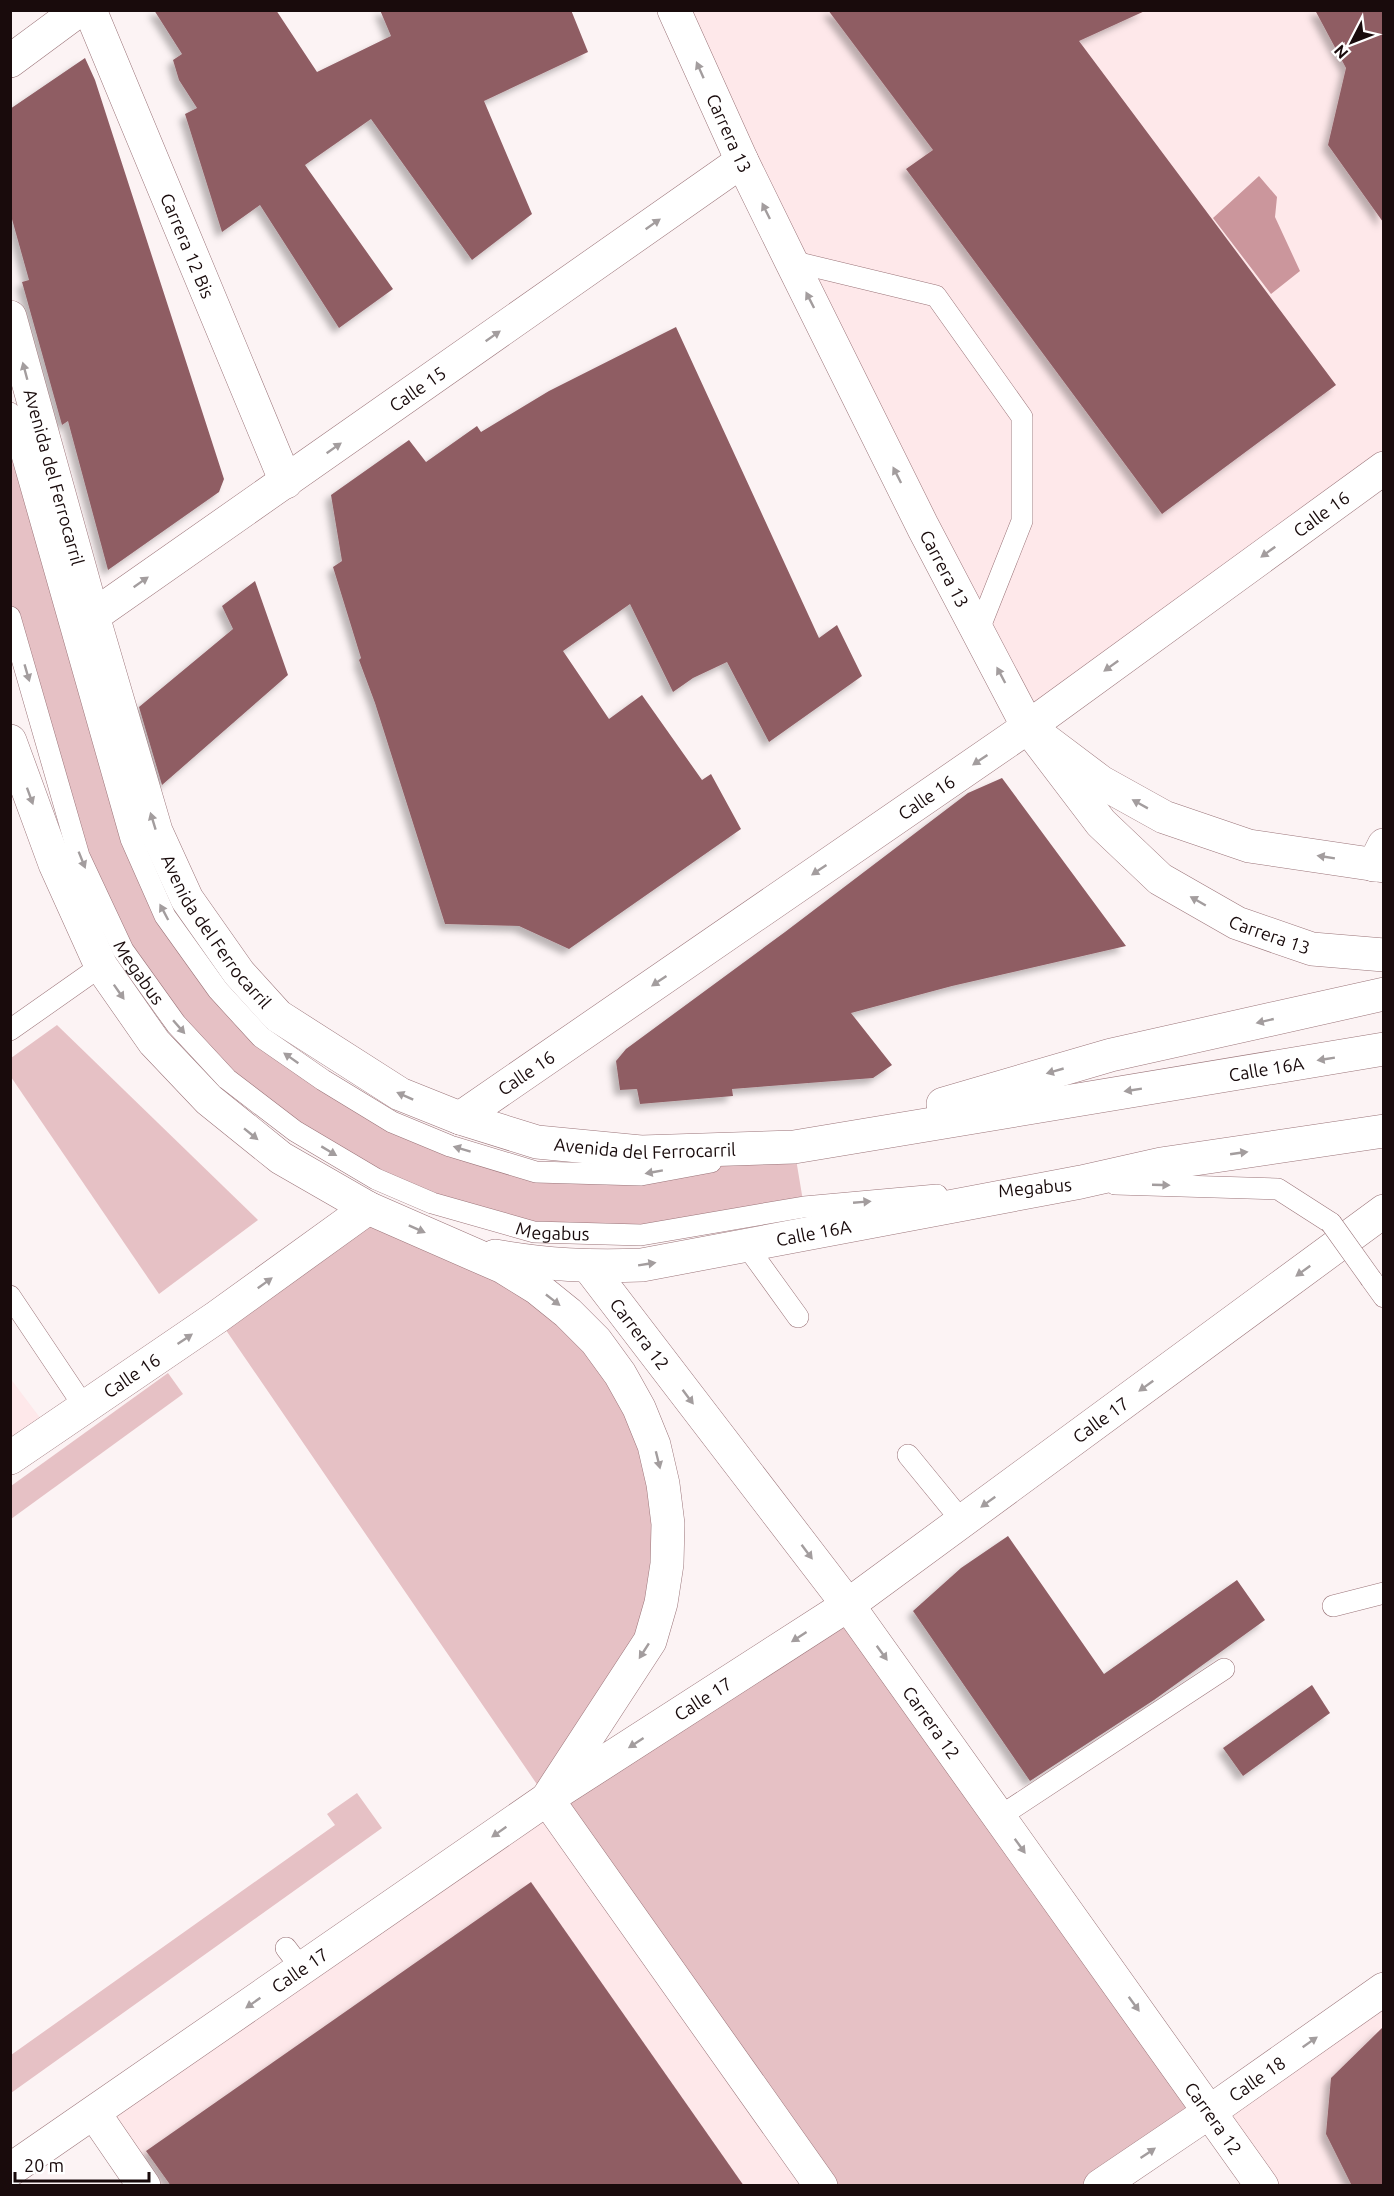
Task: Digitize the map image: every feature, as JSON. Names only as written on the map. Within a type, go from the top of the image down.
[{"type":"street","points":[[10,61],[79,10]]},
{"type":"street","name":"Carrera 12 Bis","points":[[90,10],[286,482]]},
{"type":"street","name":"Carrera 13","points":[[674,10],[741,161],[1028,727],[1101,823],[1160,879],[1237,923],[1312,949],[1383,955]]},
{"type":"street","name":"Calle 15","points":[[93,616],[741,161]]},
{"type":"street","name":"Avenida del Ferrocarril","points":[[10,317],[93,616],[156,831],[187,899],[239,973],[279,1016],[400,1094],[460,1118],[537,1142],[641,1152],[794,1147]]},
{"type":"street","name":"Calle 16","points":[[460,1118],[1028,727],[1383,468]]},
{"type":"street","points":[[1028,727],[1101,782],[1164,817],[1249,846],[1380,859]]},
{"type":"street","points":[[10,741],[55,864],[101,966],[154,1042],[209,1100],[281,1158],[368,1208],[503,1267],[537,1288],[568,1312],[596,1341],[620,1374],[639,1408],[654,1445],[663,1484],[668,1524],[667,1564],[661,1603],[650,1641],[547,1799],[821,2186]]},
{"type":"street","points":[[794,1147],[1112,1055],[1383,994]]},
{"type":"street","name":"Calle 16A","points":[[794,1147],[1383,1049]]},
{"type":"street","name":"Calle 16A","points":[[465,1251],[532,1262],[589,1267],[642,1265],[1081,1182],[1161,1164],[1383,1131]]},
{"type":"street","name":"Calle 16","points":[[10,1458],[223,1313],[368,1208]]},
{"type":"street","name":"Calle 17","points":[[10,2170],[94,2113],[294,1958],[547,1799],[848,1605],[1383,1211]]},
{"type":"street","name":"Carrera 12","points":[[589,1267],[848,1605],[1262,2186]]},
{"type":"street","name":"Calle 18","points":[[1100,2186],[1210,2112],[1383,1989]]},
{"type":"street","points":[[94,2113],[144,2186]]},
{"type":"lane","points":[[791,261],[936,296],[1022,417],[1022,521],[978,632]]},
{"type":"lane","points":[[10,413],[131,839],[165,916],[218,990],[261,1037],[323,1080],[392,1122],[450,1146],[536,1172],[640,1175],[794,1147]]},
{"type":"lane","name":"Megabus","points":[[10,617],[80,856],[123,950],[176,1024],[227,1079],[295,1131],[376,1179],[432,1203],[534,1232],[641,1235],[804,1207],[1081,1182],[1278,1190],[1331,1222],[1383,1297]]},
{"type":"lane","points":[[10,1030],[101,966]]},
{"type":"lane","points":[[746,1245],[798,1317]]},
{"type":"lane","points":[[10,1296],[85,1408]]},
{"type":"lane","points":[[908,1455],[962,1521]]},
{"type":"lane","points":[[1333,1606],[1383,1593]]},
{"type":"lane","points":[[999,1817],[1224,1669]]},
{"type":"shaded area","points":[[674,11],[1383,11],[1383,468],[1028,727]]},
{"type":"shaded area","points":[[1259,176],[1277,197],[1275,217],[1300,271],[1271,294],[1213,218]]},
{"type":"shaded area","points":[[10,413],[165,916],[261,1037],[392,1122],[536,1172],[794,1147],[804,1207],[641,1235],[534,1232],[432,1203],[295,1131],[176,1024],[79,856],[11,617]]},
{"type":"shaded area","points":[[57,1025],[258,1220],[159,1294],[11,1077],[11,1058]]},
{"type":"shaded area","points":[[368,1208],[503,1267],[639,1408],[661,1603],[548,1797],[848,1605],[1201,2097],[1100,2185],[821,2185],[547,1799],[217,1317]]},
{"type":"shaded area","points":[[168,1373],[183,1394],[11,1519],[11,1486]]},
{"type":"shaded area","points":[[10,1378],[50,1431],[10,1458]]},
{"type":"shaded area","points":[[357,1793],[382,1828],[11,2093],[11,2055],[335,1825],[327,1814]]},
{"type":"shaded area","points":[[547,1799],[821,2185],[144,2185],[94,2113]]},
{"type":"shaded area","points":[[1383,1989],[1383,2185],[1262,2185],[1210,2112]]},
{"type":"building","points":[[154,10],[276,10],[317,72],[391,36],[380,10],[571,10],[588,52],[484,101],[532,214],[472,260],[371,119],[305,165],[393,289],[339,328],[260,205],[222,232],[185,114],[197,108],[179,80],[173,60],[182,54]]},
{"type":"building","points":[[828,10],[1147,10],[1079,41],[1336,385],[1162,514],[906,169],[933,150]]},
{"type":"building","points":[[1315,10],[1383,10],[1383,222],[1328,145],[1346,68]]},
{"type":"building","points":[[85,58],[95,80],[224,479],[219,492],[108,570],[68,421],[62,425],[22,282],[29,280],[10,212],[10,109]]},
{"type":"building","points":[[676,327],[819,638],[837,625],[862,676],[769,742],[727,662],[693,678],[673,692],[630,604],[563,651],[609,719],[642,695],[702,780],[711,774],[741,829],[569,949],[519,926],[445,924],[375,703],[359,660],[361,658],[333,567],[342,561],[331,495],[409,440],[426,462],[477,426],[481,432],[549,391]]},
{"type":"building","points":[[255,581],[288,675],[162,785],[139,707],[233,629],[222,606]]},
{"type":"building","points":[[1002,778],[1126,946],[952,986],[851,1013],[892,1065],[873,1078],[732,1089],[733,1096],[640,1104],[637,1089],[620,1090],[616,1061],[626,1049],[968,793]]},
{"type":"building","points":[[1008,1536],[1104,1674],[1237,1580],[1265,1620],[1154,1700],[1030,1781],[913,1611],[961,1568]]},
{"type":"building","points":[[1312,1685],[1330,1713],[1243,1776],[1223,1748]]},
{"type":"building","points":[[531,1882],[744,2186],[171,2186],[146,2151]]},
{"type":"building","points":[[1383,2027],[1383,2186],[1352,2186],[1326,2134],[1331,2078]]}]
